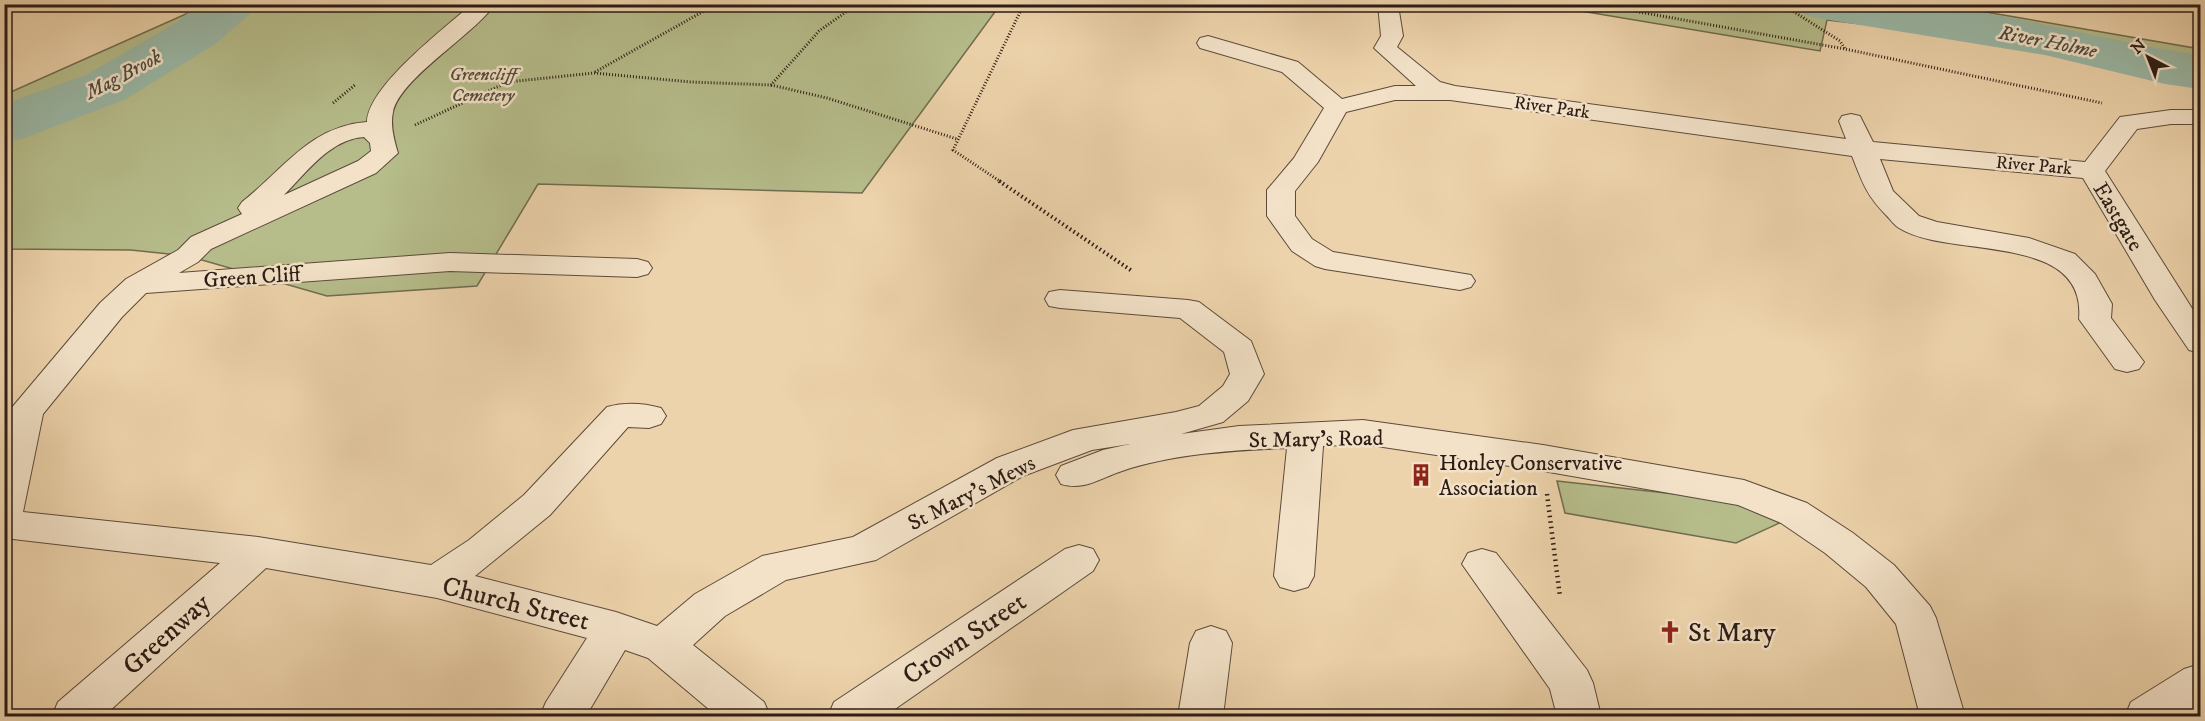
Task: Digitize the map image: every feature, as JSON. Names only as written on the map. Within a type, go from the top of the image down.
[{"type":"street","points":[[201,243],[367,167],[385,153],[381,140],[381,109],[406,78],[485,4]]},
{"type":"street","points":[[1388,5],[1392,36],[1385,48],[1432,87],[1450,93]]},
{"type":"street","points":[[1208,43],[1290,67],[1337,107],[1305,162],[1281,190],[1281,216],[1302,244],[1325,260],[1460,281]]},
{"type":"street","name":"River Park","points":[[1337,107],[1395,93],[1450,93],[1861,148],[2092,171]]},
{"type":"street","name":"Eastgate","points":[[2200,117],[2171,117],[2129,122],[2092,171],[2188,311],[2200,343]]},
{"type":"street","points":[[1851,121],[1881,194],[1910,222],[1931,230],[2029,247],[2065,260],[2080,274],[2096,304],[2095,319],[2127,362]]},
{"type":"street","points":[[4,512],[26,411],[111,310],[137,285],[188,256],[201,243],[270,195],[300,162],[322,144],[356,128],[370,129],[381,140]]},
{"type":"street","name":"Green Cliff","points":[[137,285],[450,262],[637,268]]},
{"type":"street","points":[[1059,299],[1188,309]]},
{"type":"street","name":"St Mary's Mews","points":[[663,646],[710,605],[776,567],[862,550],[1010,467],[1086,438],[1176,424],[1211,414],[1236,393],[1247,374],[1239,348],[1188,309]]},
{"type":"street","points":[[436,582],[483,550],[537,505],[619,415],[650,416]]},
{"type":"street","name":"St Mary's Road","points":[[1074,475],[1116,459],[1239,438],[1364,432],[1543,458],[1744,493],[1794,513],[1839,543],[1880,576],[1915,618],[1942,717]]},
{"type":"street","points":[[1294,576],[1306,435]]},
{"type":"street","points":[[4,524],[258,552]]},
{"type":"street","name":"Church Street","points":[[258,552],[436,582],[616,629],[663,646],[748,717]]},
{"type":"street","name":"Greenway","points":[[74,717],[258,552]]},
{"type":"street","name":"Crown Street","points":[[850,717],[1079,560]]},
{"type":"street","points":[[1482,564],[1571,683],[1579,717]]},
{"type":"street","points":[[562,717],[616,629]]},
{"type":"street","points":[[1200,717],[1211,643]]},
{"type":"street","points":[[2147,717],[2200,682]]},
{"type":"path","points":[[4,15],[26,4]]},
{"type":"path","points":[[594,73],[704,11],[704,4]]},
{"type":"path","points":[[771,85],[819,31],[858,4]]},
{"type":"path","points":[[1024,4],[953,150],[1188,309]]},
{"type":"path","points":[[1595,4],[1845,49],[2171,117]]},
{"type":"path","points":[[1793,4],[1791,10],[1840,41],[1845,49]]},
{"type":"path","points":[[381,140],[508,82],[594,73],[691,82],[771,85],[827,98],[957,139]]},
{"type":"green space","name":"Greencliff Cemetery","points":[[206,5],[1000,5],[862,193],[538,184],[477,286],[327,296],[188,256],[131,250],[5,249],[4,95]]},
{"type":"green space","points":[[1545,5],[1945,5],[2200,49],[2200,78],[2008,41],[1827,20],[1820,51]]},
{"type":"green space","points":[[1557,481],[1739,501],[1786,520],[1736,543],[1565,513]]},
{"type":"waterway","points":[[4,8],[12,4]]},
{"type":"waterway","name":"Mag Brook","points":[[4,125],[106,87],[196,33],[231,4]]},
{"type":"waterway","name":"River Holme","points":[[1823,4],[2045,39],[2165,67],[2200,72]]},
{"type":"place","name":"Honley Conservative Association","points":[[1421,475]]},
{"type":"place","name":"St Mary","points":[[1670,632]]}]
